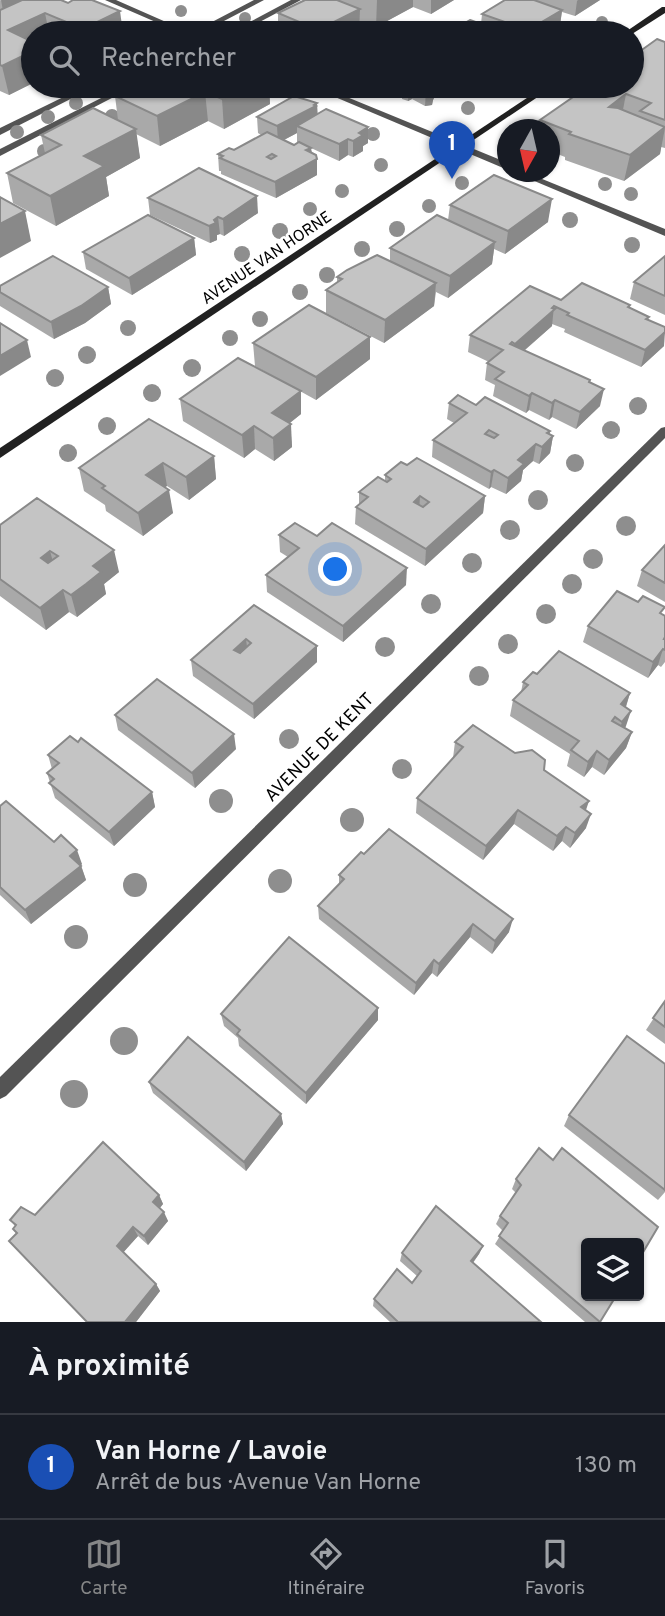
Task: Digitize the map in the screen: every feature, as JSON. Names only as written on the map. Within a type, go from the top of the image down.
[{"type":"main road","points":[[644,23],[665,9]]},
{"type":"main road","name":"AVENUE VAN HORNE","points":[[0,454],[532,98]]},
{"type":"street","points":[[109,0],[159,21]]},
{"type":"street","points":[[219,21],[260,0]]},
{"type":"street","points":[[257,21],[298,0]]},
{"type":"street","points":[[0,132],[68,98]]},
{"type":"street","points":[[0,153],[108,98]]},
{"type":"street","points":[[342,98],[497,162]]},
{"type":"street","points":[[542,182],[665,233]]},
{"type":"street","name":"AVENUE DE KENT","points":[[0,1090],[665,431]]},
{"type":"building","points":[[22,0],[61,0],[68,3],[73,0],[92,0],[120,11],[99,21],[64,21],[45,13],[21,21],[21,24],[8,30],[21,36],[21,57],[2,66],[0,10]]},
{"type":"building","points":[[305,0],[337,0],[360,9],[336,21],[297,21],[278,13]]},
{"type":"building","points":[[505,0],[534,0],[562,10],[543,21],[502,21],[482,14]]},
{"type":"building","points":[[657,39],[665,42],[665,120],[640,111],[651,103],[637,98],[644,98],[644,48]]},
{"type":"building","points":[[119,98],[193,98],[157,116]]},
{"type":"building","points":[[290,98],[317,103],[314,105],[316,106],[277,126],[257,117]]},
{"type":"building","points":[[572,98],[621,98],[609,107],[665,127],[630,155],[569,134],[571,132],[560,128],[560,119],[541,119]]},
{"type":"building","points":[[93,108],[136,129],[84,156],[104,166],[50,196],[7,173],[61,145],[41,135]]},
{"type":"building","points":[[326,109],[368,127],[359,133],[363,135],[353,141],[348,139],[339,144],[297,126]]},
{"type":"building","points":[[267,132],[294,145],[299,142],[311,148],[306,150],[316,155],[317,159],[275,182],[220,158],[223,156],[218,154],[229,148],[234,150]]},
{"type":"building","points":[[199,168],[257,196],[223,219],[218,217],[214,220],[216,223],[209,226],[148,198]]},
{"type":"building","points":[[494,175],[497,176],[497,182],[511,182],[552,199],[508,231],[450,205]]},
{"type":"building","points":[[0,197],[25,211],[0,224]]},
{"type":"building","points":[[148,215],[194,238],[129,278],[83,252]]},
{"type":"building","points":[[437,215],[495,242],[450,276],[390,248]]},
{"type":"building","points":[[377,255],[436,283],[385,320],[326,290],[342,279],[337,277],[347,270]]},
{"type":"building","points":[[53,256],[108,287],[51,322],[0,292],[0,286]]},
{"type":"building","points":[[665,256],[665,296],[634,282]]},
{"type":"building","points":[[582,283],[630,305],[628,307],[649,317],[646,319],[665,327],[665,332],[645,350],[567,315],[569,313],[554,306],[552,308],[555,309],[515,344],[510,344],[604,389],[580,412],[555,400],[552,403],[532,393],[529,396],[495,379],[504,372],[487,363],[503,350],[470,335],[530,286],[561,300]]},
{"type":"building","points":[[309,305],[370,337],[316,377],[253,343]]},
{"type":"building","points":[[0,323],[27,340],[0,356]]},
{"type":"building","points":[[238,358],[301,391],[272,413],[291,424],[273,438],[254,426],[242,435],[180,399]]},
{"type":"building","points":[[458,395],[476,405],[485,397],[550,431],[547,433],[553,436],[542,447],[536,444],[518,460],[524,464],[508,478],[494,470],[491,472],[433,440],[467,413],[449,403]],"holes":[[[489,430],[498,435],[494,438],[485,434]]]},
{"type":"building","points":[[149,419],[214,456],[186,477],[163,463],[146,475],[169,490],[138,513],[79,468]]},
{"type":"building","points":[[417,458],[485,496],[426,549],[356,507],[368,497],[359,492],[378,477],[387,482],[391,479],[385,475],[401,462],[407,465]],"holes":[[[420,496],[429,502],[423,507],[414,502]]]},
{"type":"building","points":[[37,498],[114,550],[93,566],[101,572],[86,584],[71,595],[63,590],[40,608],[0,579],[0,525]],"holes":[[[50,551],[58,556],[48,563],[41,558]]]},
{"type":"building","points":[[295,523],[317,536],[332,523],[407,568],[343,626],[266,575],[299,548],[279,535]],"holes":[[[333,565],[344,573],[338,578],[327,571]]]},
{"type":"building","points":[[665,545],[665,583],[642,570]]},
{"type":"building","points":[[617,591],[638,602],[643,596],[665,607],[660,613],[665,616],[665,650],[663,649],[653,662],[588,626]]},
{"type":"building","points":[[254,605],[317,646],[253,704],[191,660]],"holes":[[[246,639],[251,643],[240,653],[234,650]]]},
{"type":"building","points":[[559,651],[630,693],[621,704],[631,711],[622,722],[615,717],[612,721],[632,732],[609,760],[597,751],[588,762],[571,750],[579,741],[513,700],[528,685],[523,682],[533,672],[537,674]]},
{"type":"building","points":[[157,679],[234,734],[192,773],[115,715]]},
{"type":"building","points":[[473,725],[515,753],[532,750],[545,760],[544,770],[589,801],[581,807],[591,814],[575,833],[566,827],[557,836],[518,810],[486,846],[417,798],[463,747],[455,742]]},
{"type":"building","points":[[70,736],[78,742],[81,738],[152,792],[109,832],[49,783],[54,779],[47,773],[59,763],[48,755]]},
{"type":"building","points":[[6,801],[54,842],[61,835],[77,850],[70,856],[81,866],[25,910],[0,887],[0,806]]},
{"type":"building","points":[[389,829],[513,919],[495,941],[473,924],[439,964],[434,960],[416,983],[318,906],[344,879],[339,875]]},
{"type":"building","points":[[289,937],[378,1008],[306,1093],[237,1034],[240,1030],[221,1014]]},
{"type":"building","points":[[665,1001],[665,1027],[653,1018]]},
{"type":"building","points":[[627,1036],[665,1064],[665,1190],[569,1115]]},
{"type":"building","points":[[188,1037],[281,1114],[244,1162],[149,1082]]},
{"type":"building","points":[[103,1142],[159,1195],[153,1202],[164,1212],[144,1236],[133,1227],[117,1246],[156,1284],[125,1322],[87,1322],[9,1241],[17,1233],[13,1229],[16,1225],[10,1220],[21,1207],[35,1215]]},
{"type":"building","points":[[539,1148],[553,1160],[562,1148],[658,1227],[644,1251],[644,1238],[581,1238],[581,1301],[613,1301],[600,1322],[499,1236],[508,1223],[500,1216],[521,1185],[516,1179]]},
{"type":"building","points":[[436,1206],[483,1246],[471,1261],[541,1322],[398,1322],[374,1299],[397,1269],[412,1283],[421,1271],[402,1253]]},
{"type":"place","name":"Van Horne / Lavoie","points":[[452,179]]}]
